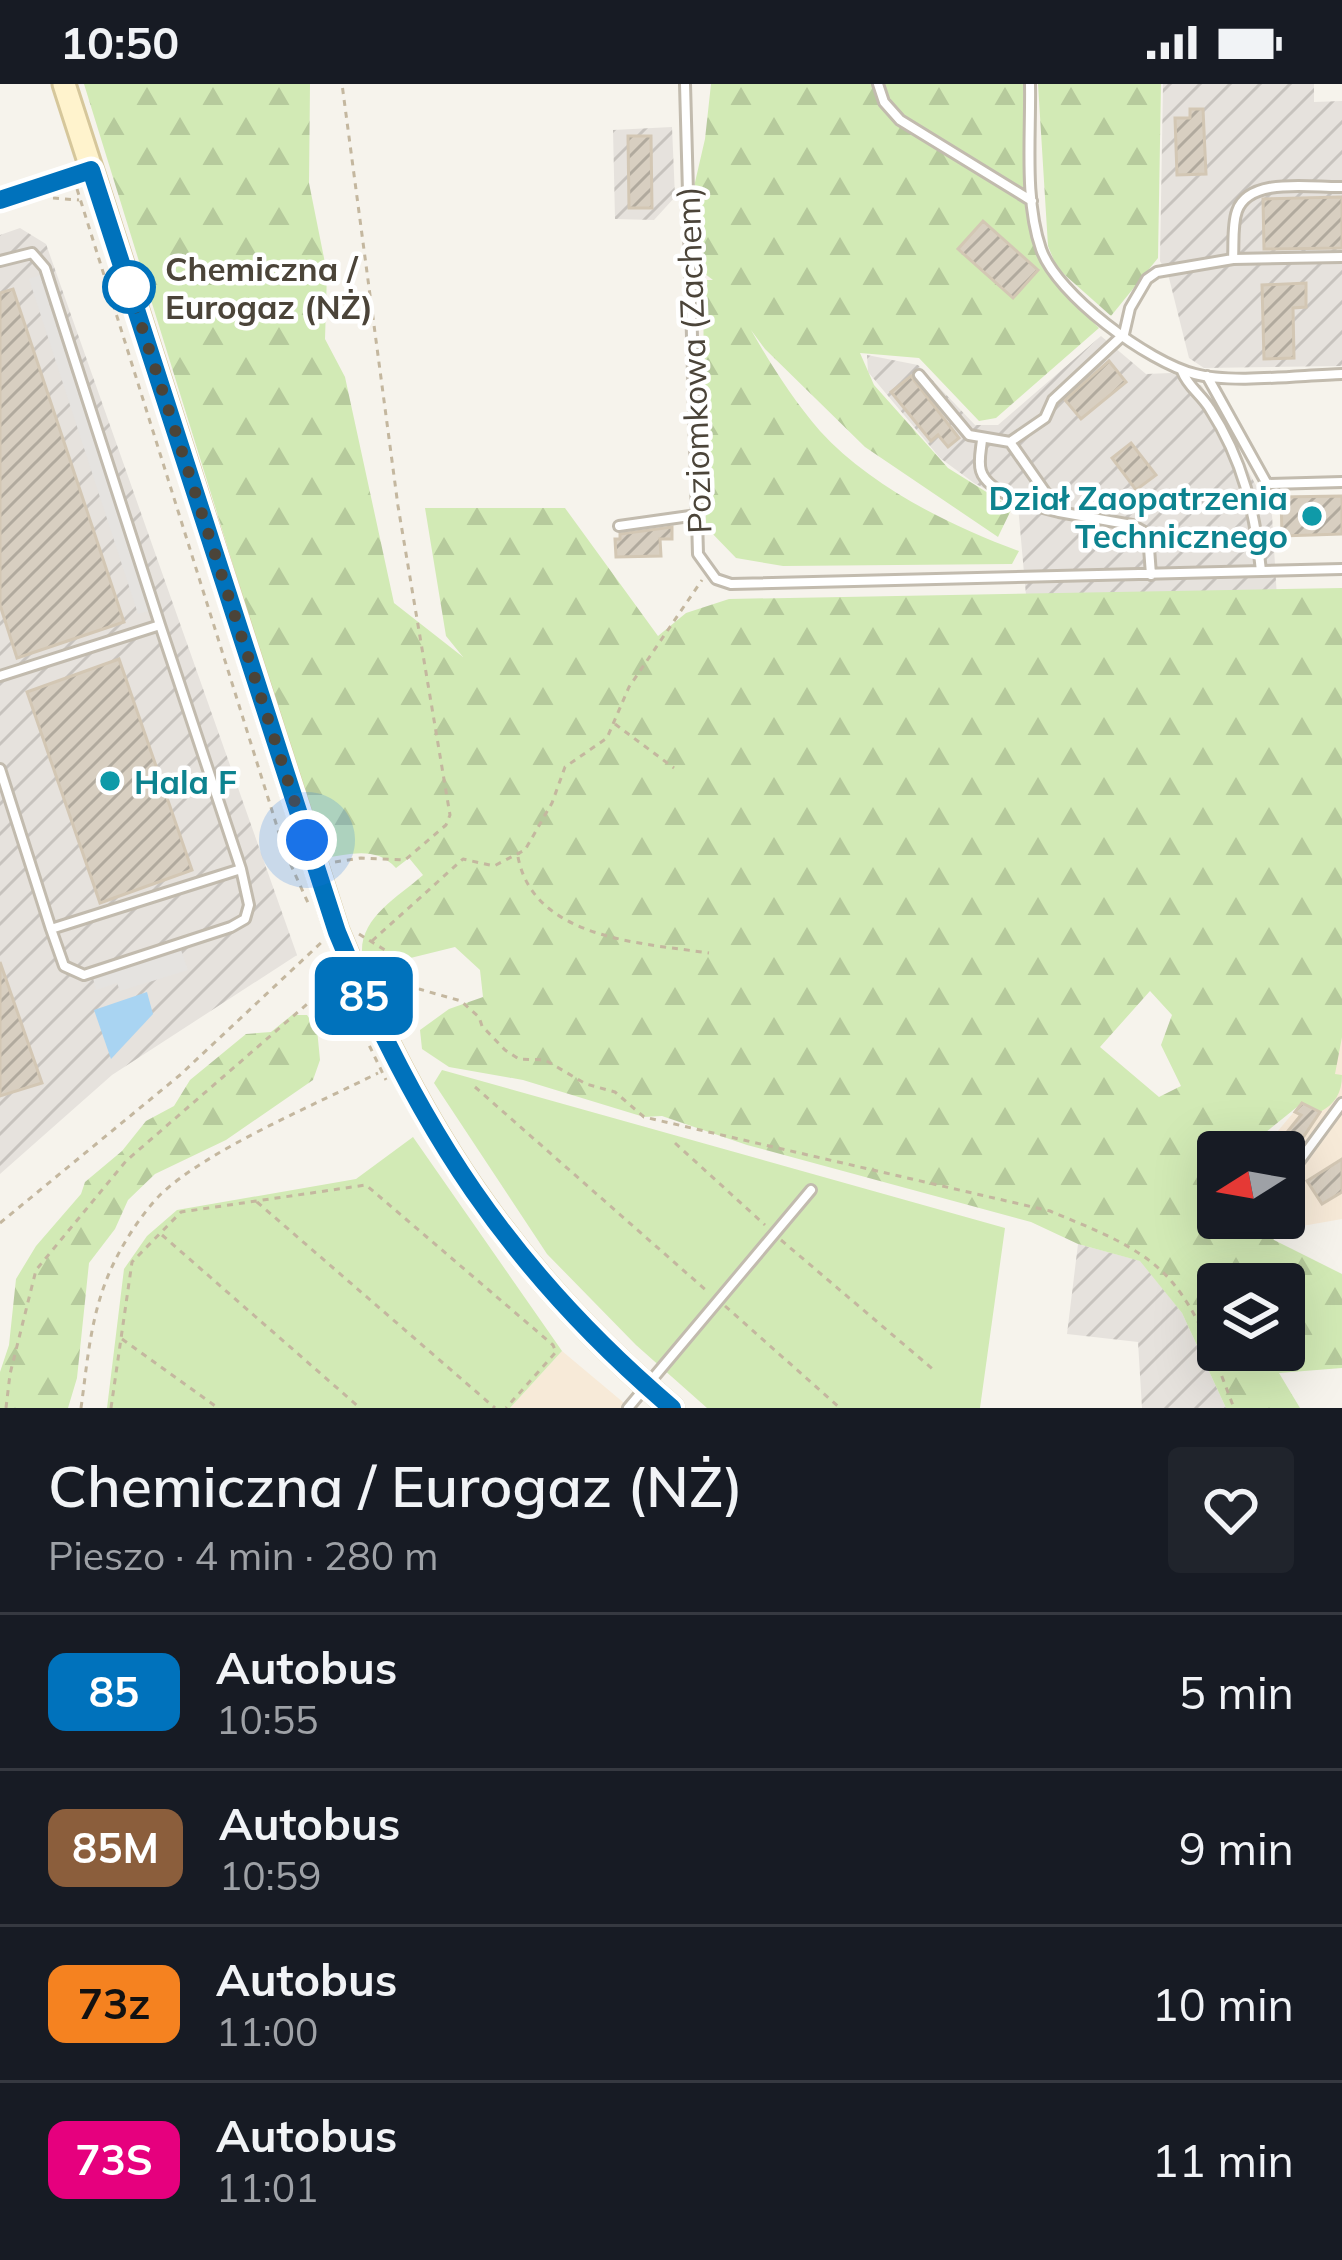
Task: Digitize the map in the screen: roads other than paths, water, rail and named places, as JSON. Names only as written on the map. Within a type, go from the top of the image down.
[{"type":"street","points":[[64,84],[82,173],[316,868],[331,935],[428,1124],[506,1238],[566,1307],[672,1408]]},
{"type":"street","points":[[0,200],[82,173]]},
{"type":"lane","name":"Poziomkowa (Zachem)","points":[[685,84],[698,554],[716,579],[730,584],[1342,569]]},
{"type":"lane","points":[[878,84],[884,102],[901,121],[1033,202]]},
{"type":"lane","points":[[1030,84],[1039,245],[1051,272],[1086,308],[1182,370],[1207,376],[1342,374]]},
{"type":"lane","points":[[1233,259],[1236,213],[1258,189],[1342,187]]},
{"type":"lane","points":[[0,261],[32,254],[45,268],[242,869],[249,905],[245,919],[231,928],[84,975],[64,966],[0,769]]},
{"type":"lane","points":[[920,375],[969,435],[1010,442],[1046,418],[1053,400],[1124,334],[1130,308],[1157,272],[1233,259],[1342,257]]},
{"type":"lane","points":[[1182,370],[1187,385],[1210,408],[1244,473],[1256,515],[1261,571]]},
{"type":"lane","points":[[1207,376],[1267,484],[1342,482]]},
{"type":"lane","points":[[982,440],[980,469],[988,482],[1028,505],[1132,525],[1148,534],[1151,575]]},
{"type":"lane","points":[[1010,442],[1059,512]]},
{"type":"lane","points":[[620,526],[697,515]]},
{"type":"lane","points":[[0,676],[160,625]]},
{"type":"lane","points":[[51,929],[242,869]]},
{"type":"lane","points":[[1305,1154],[1342,1103]]},
{"type":"lane","points":[[628,1408],[811,1190]]},
{"type":"water","points":[[147,992],[153,1014],[111,1059],[94,1010]]},
{"type":"place","name":"Chemiczna / Eurogaz (NŻ)","points":[[129,287]]},
{"type":"place","name":"Dział Zaopatrzenia Technicznego","points":[[1312,516]]},
{"type":"place","name":"Hala F","points":[[110,781]]}]
